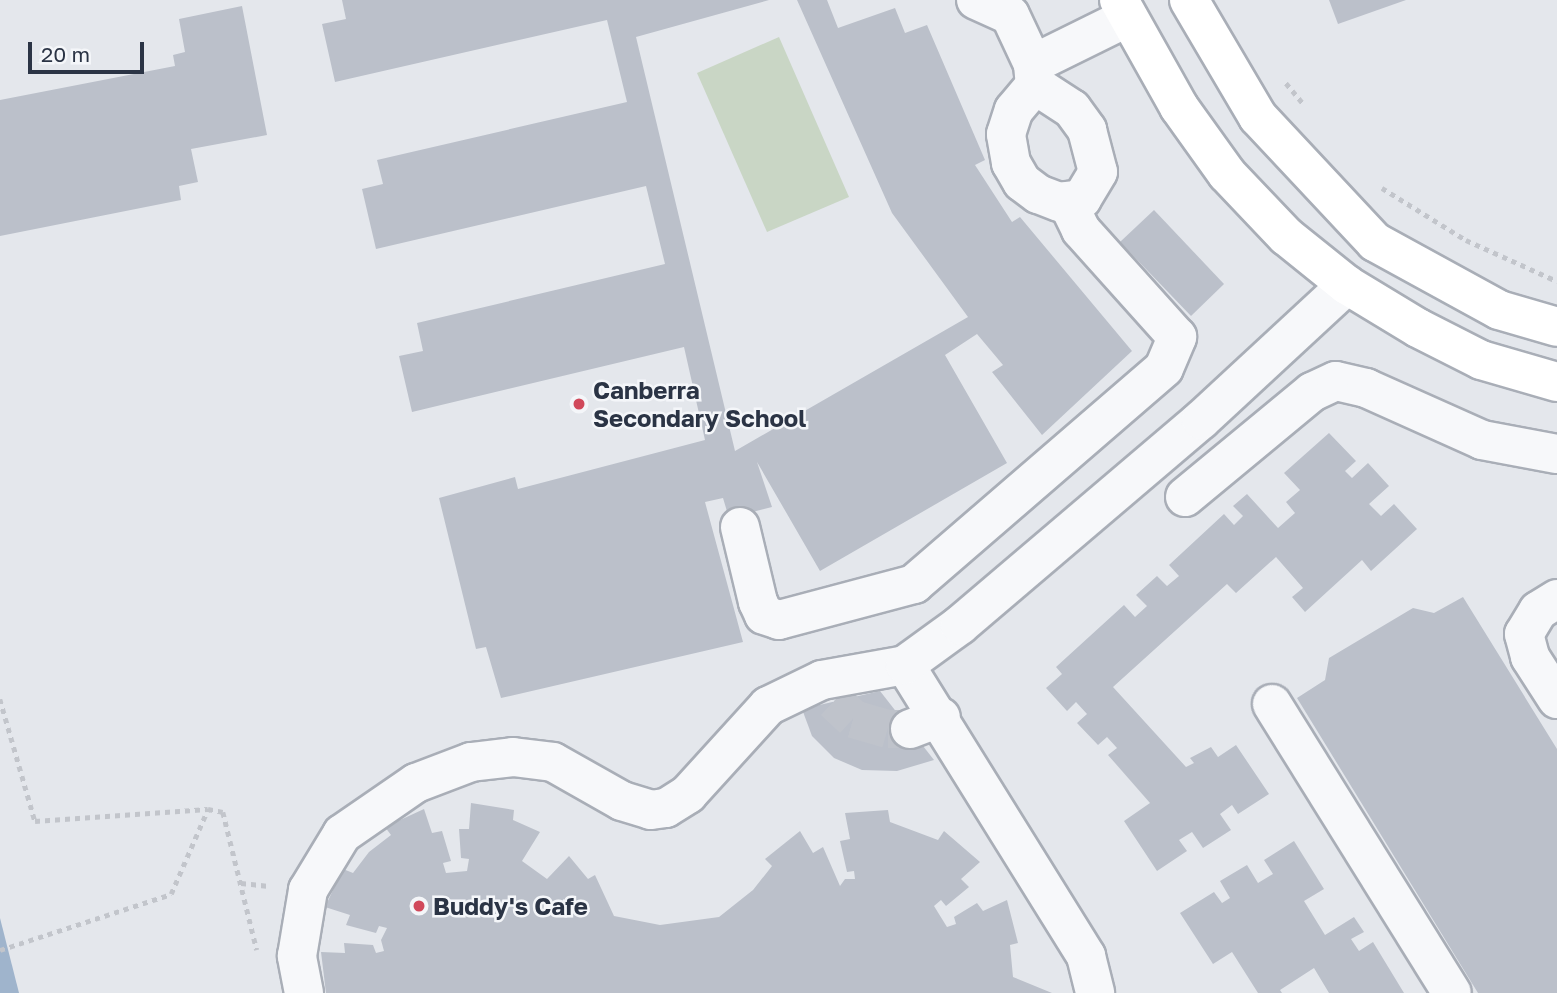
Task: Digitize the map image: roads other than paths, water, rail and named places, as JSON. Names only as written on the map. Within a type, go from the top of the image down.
[{"type":"main road","points":[[1189,0],[1258,117],[1376,242],[1499,310],[1557,327]]},
{"type":"main road","points":[[1123,9],[1227,174],[1286,236],[1347,285],[1481,360],[1557,382]]},
{"type":"lane","points":[[993,8],[1034,74],[1072,109],[1096,151],[1098,172],[1093,186],[1082,199],[1067,201],[1038,194],[1021,182],[1011,163],[1006,134],[1014,110],[1034,74],[1123,9]]},
{"type":"lane","points":[[740,527],[758,602],[764,614],[779,620],[914,584],[1164,368],[1177,337],[1081,230],[1067,201]]},
{"type":"lane","points":[[304,993],[297,956],[308,890],[342,834],[415,783],[471,761],[513,757],[553,762],[622,801],[651,810],[666,808],[688,794],[768,706],[828,691],[905,665],[960,625],[1201,420],[1347,285]]},
{"type":"lane","points":[[1185,497],[1312,391],[1336,381],[1366,388],[1482,440],[1557,454]]},
{"type":"lane","points":[[1557,599],[1538,611],[1515,653],[1557,698]]},
{"type":"lane","points":[[905,665],[925,723],[1086,956],[1096,993]]},
{"type":"lane","points":[[1272,704],[1452,993]]},
{"type":"water","points":[[0,918],[19,993],[0,993]]},
{"type":"tunnel","points":[[834,701],[853,719],[888,729],[910,729]]},
{"type":"place","name":"Canberra Secondary School","points":[[579,404]]},
{"type":"place","name":"Buddy's Cafe","points":[[419,906]]}]
